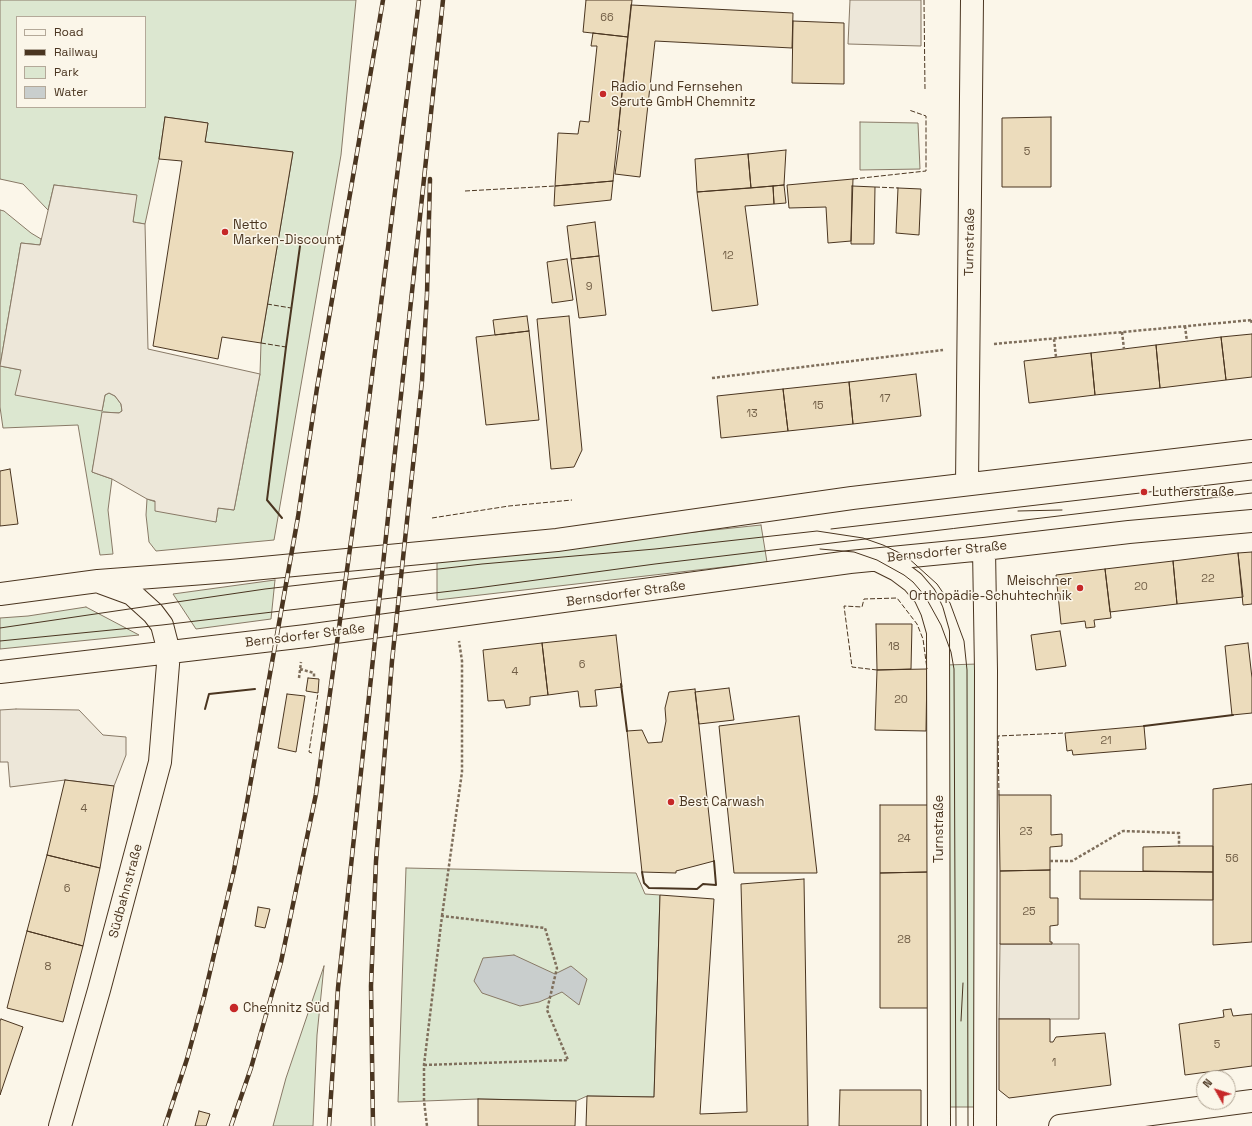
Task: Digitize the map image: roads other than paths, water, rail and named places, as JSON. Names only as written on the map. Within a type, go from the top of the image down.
[{"type":"street","name":"Turnstraße","points":[[967,484],[972,0]]},
{"type":"street","points":[[0,594],[98,581],[259,568],[557,540],[852,498],[1252,451]]},
{"type":"street","name":"Bernsdorfer Straße","points":[[0,672],[268,641],[877,560],[1129,532],[1252,521]]},
{"type":"street","points":[[984,549],[986,671],[985,1126]]},
{"type":"street","name":"Turnstraße","points":[[877,560],[897,570],[913,582],[925,596],[932,611],[938,632],[940,668],[939,1126]]},
{"type":"street","name":"Südbahnstraße","points":[[60,1126],[99,990],[160,762],[169,652],[162,625],[153,613],[132,594],[98,581]]},
{"type":"street","points":[[1060,1126],[1252,1101]]},
{"type":"water","points":[[514,955],[555,974],[571,966],[587,979],[579,1005],[562,992],[539,1002],[520,1006],[482,993],[474,981],[483,958]]},
{"type":"tram line","points":[[831,529],[1252,480]]},
{"type":"tram line","points":[[0,641],[162,625],[477,588],[655,564],[1252,493]]},
{"type":"tram line","points":[[1018,511],[1062,510]]},
{"type":"tram line","points":[[0,628],[265,589],[482,564],[655,549],[817,531],[863,538],[883,545],[906,556],[937,584],[950,603],[964,641],[967,670],[968,1126]]},
{"type":"tram line","points":[[820,549],[854,552],[877,560],[904,575],[913,582],[925,596],[941,625],[951,652],[954,669],[956,1126]]},
{"type":"tram line","points":[[961,1021],[963,983]]},
{"type":"railway","points":[[165,1126],[187,1059],[204,997],[234,870],[298,517],[317,388],[383,0]]},
{"type":"railway","points":[[231,1126],[251,1068],[281,962],[316,794],[355,512],[419,0]]},
{"type":"railway","points":[[329,1126],[338,988],[443,0]]},
{"type":"railway","points":[[373,1126],[371,986],[376,861],[392,661],[422,381],[427,294],[430,179]]},
{"type":"place","name":"Radio und Fernsehen Serute GmbH Chemnitz","points":[[603,94]]},
{"type":"place","name":"Netto Marken-Discount","points":[[225,232]]},
{"type":"place","name":"Lutherstraße","points":[[1144,492]]},
{"type":"place","name":"Meischner Orthopädie-Schuhtechnik","points":[[1080,588]]},
{"type":"place","name":"Best Carwash","points":[[671,802]]},
{"type":"place","name":"Chemnitz Süd","points":[[234,1008]]}]
